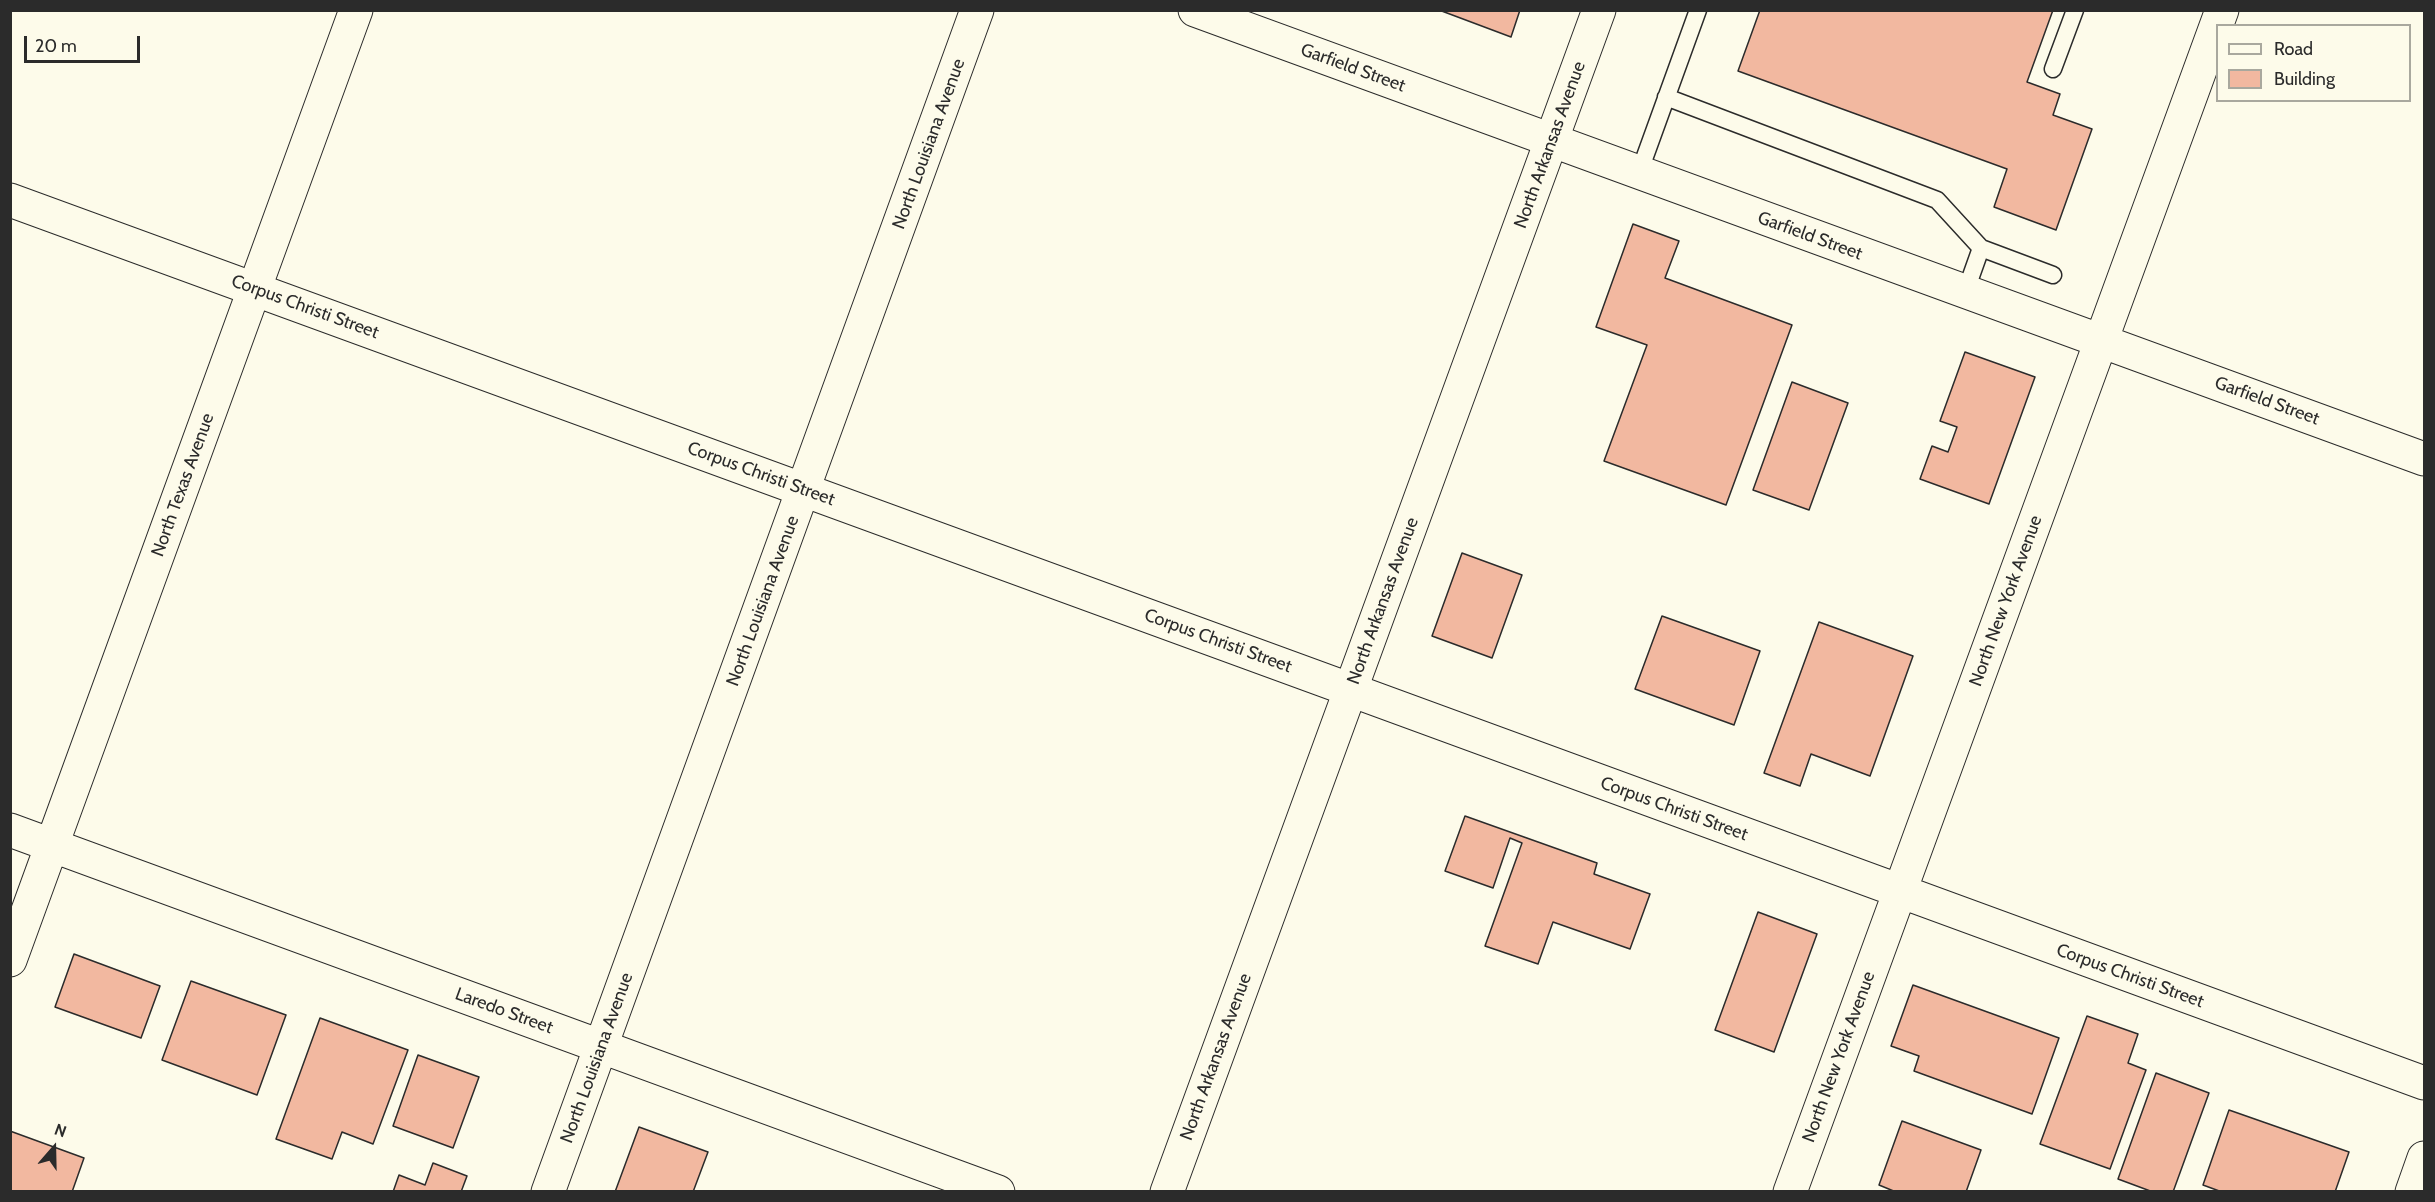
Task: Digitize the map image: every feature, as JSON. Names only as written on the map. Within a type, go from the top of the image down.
[{"type":"street","name":"North Texas Avenue","points":[[10,960],[356,10]]},
{"type":"street","name":"North Louisiana Avenue","points":[[549,1191],[977,10]]},
{"type":"street","name":"Garfield Street","points":[[1195,10],[2424,459]]},
{"type":"street","name":"North Arkansas Avenue","points":[[1167,1191],[1599,10]]},
{"type":"street","name":"North New York Avenue","points":[[1790,1191],[2216,26]]},
{"type":"street","name":"Corpus Christi Street","points":[[10,200],[2424,1083]]},
{"type":"street","name":"Laredo Street","points":[[10,830],[998,1191]]},
{"type":"street","points":[[2412,1191],[2424,1158]]},
{"type":"lane","points":[[1639,173],[1698,10]]},
{"type":"lane","points":[[2053,69],[2075,10]]},
{"type":"lane","points":[[1666,97],[1937,200],[1981,248],[2053,275]]},
{"type":"lane","points":[[1965,293],[1981,248]]},
{"type":"building","points":[[1439,10],[1520,10],[1511,37]]},
{"type":"building","points":[[1760,10],[2053,10],[2027,82],[2060,94],[2053,115],[2092,129],[2056,230],[1994,207],[2007,169],[1738,71]]},
{"type":"building","points":[[1633,224],[1679,241],[1665,278],[1792,325],[1726,505],[1604,461],[1647,345],[1596,327]]},
{"type":"building","points":[[1965,352],[2035,377],[1989,504],[1920,479],[1932,446],[1948,452],[1957,427],[1940,421]]},
{"type":"building","points":[[1792,382],[1848,403],[1809,510],[1753,490]]},
{"type":"building","points":[[1462,553],[1522,575],[1492,658],[1432,636]]},
{"type":"building","points":[[1662,616],[1760,651],[1734,725],[1635,689]]},
{"type":"building","points":[[1819,622],[1913,656],[1870,776],[1811,754],[1800,786],[1764,773]]},
{"type":"building","points":[[1465,816],[1597,863],[1594,874],[1650,894],[1630,949],[1553,922],[1538,964],[1485,946],[1522,843],[1510,838],[1493,888],[1445,871]]},
{"type":"building","points":[[1758,912],[1817,934],[1774,1052],[1715,1030]]},
{"type":"building","points":[[74,954],[160,986],[141,1038],[55,1007]]},
{"type":"building","points":[[191,981],[286,1015],[257,1095],[162,1060]]},
{"type":"building","points":[[1913,985],[2059,1038],[2032,1114],[1914,1071],[1919,1056],[1891,1046]]},
{"type":"building","points":[[2087,1016],[2138,1034],[2128,1063],[2146,1070],[2110,1169],[2040,1144]]},
{"type":"building","points":[[320,1018],[408,1050],[373,1144],[342,1132],[332,1159],[276,1139]]},
{"type":"building","points":[[418,1055],[479,1077],[453,1148],[393,1126]]},
{"type":"building","points":[[2156,1073],[2209,1093],[2173,1192],[2153,1192],[2118,1179]]},
{"type":"building","points":[[2229,1110],[2349,1152],[2335,1192],[2222,1192],[2203,1185]]},
{"type":"building","points":[[1902,1121],[1981,1150],[1966,1192],[1896,1192],[1879,1185]]},
{"type":"building","points":[[639,1127],[708,1152],[693,1192],[615,1192]]},
{"type":"building","points":[[10,1131],[84,1158],[72,1192],[10,1192]]},
{"type":"building","points":[[433,1163],[467,1176],[461,1192],[393,1192],[399,1175],[425,1185]]}]
